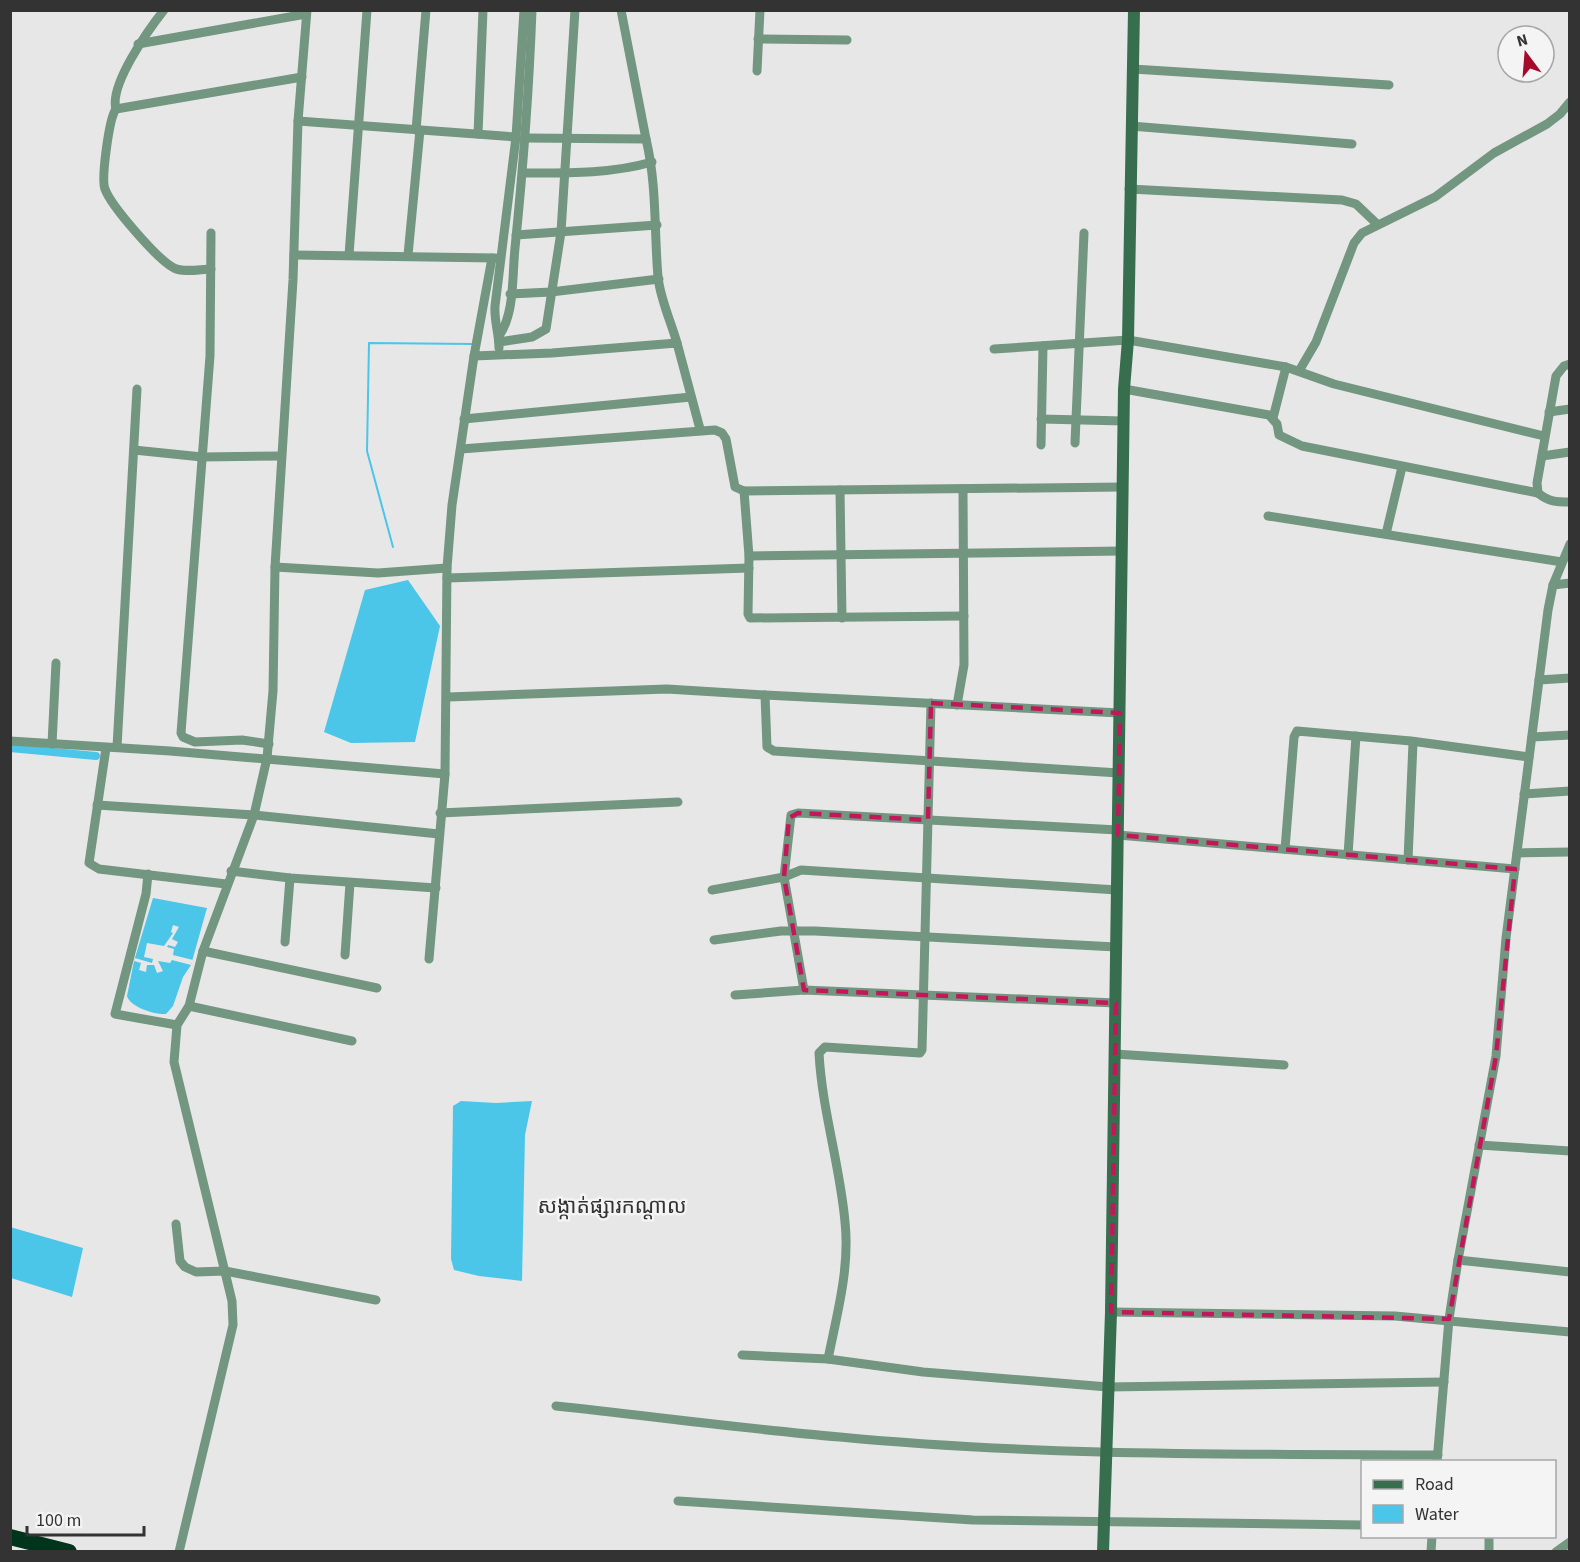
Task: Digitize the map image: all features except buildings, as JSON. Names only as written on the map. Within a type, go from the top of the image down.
[{"type":"highway","points":[[10,1537],[69,1551]]},
{"type":"street","points":[[116,109],[114,97],[138,44],[164,10]]},
{"type":"street","points":[[349,255],[367,10]]},
{"type":"street","points":[[408,255],[426,10]]},
{"type":"street","points":[[478,134],[483,10]]},
{"type":"street","points":[[499,339],[507,324],[523,173],[521,138],[524,10]]},
{"type":"street","points":[[499,354],[499,339],[494,324],[521,138],[532,10]]},
{"type":"street","points":[[499,339],[532,337],[546,329],[561,232],[575,10]]},
{"type":"street","points":[[621,10],[652,162],[658,279],[684,361],[700,429]]},
{"type":"street","points":[[757,71],[760,10]]},
{"type":"street","points":[[1103,1551],[1111,1312],[1124,389],[1128,340],[1134,10]]},
{"type":"street","points":[[138,44],[306,12],[298,121],[294,255],[275,567],[273,691],[269,744],[254,815],[231,871],[203,951],[189,1006],[177,1025],[174,1062],[232,1301],[233,1326],[179,1551]]},
{"type":"street","points":[[758,39],[847,40]]},
{"type":"street","points":[[1133,69],[1389,85]]},
{"type":"street","points":[[211,269],[177,270],[167,263],[139,235],[105,191],[103,182],[111,116],[116,109],[302,77]]},
{"type":"street","points":[[1299,371],[1316,342],[1354,243],[1362,233],[1435,197],[1494,153],[1547,124],[1560,114],[1569,102]]},
{"type":"street","points":[[298,121],[521,138],[646,139]]},
{"type":"street","points":[[1131,126],[1352,144]]},
{"type":"street","points":[[523,173],[565,173],[635,167],[652,162]]},
{"type":"street","points":[[1130,189],[1342,200],[1356,204],[1377,224]]},
{"type":"street","points":[[516,236],[657,225]]},
{"type":"street","points":[[211,233],[210,356],[181,733],[183,737],[195,742],[242,740],[269,744]]},
{"type":"street","points":[[1075,443],[1084,234]]},
{"type":"street","points":[[294,255],[503,258]]},
{"type":"street","points":[[429,959],[445,774],[448,697],[447,573],[452,505],[474,356],[492,258]]},
{"type":"street","points":[[510,294],[551,292],[658,279]]},
{"type":"street","points":[[994,349],[1128,340],[1287,367],[1334,384],[1544,436]]},
{"type":"street","points":[[474,356],[552,353],[677,343]]},
{"type":"street","points":[[1041,445],[1043,346]]},
{"type":"street","points":[[1538,493],[1544,436],[1556,376],[1564,366],[1569,364]]},
{"type":"street","points":[[1287,367],[1273,418],[1279,435],[1284,440],[1402,467],[1538,493],[1555,502],[1569,501]]},
{"type":"street","points":[[117,747],[137,389]]},
{"type":"street","points":[[1124,389],[1273,418]]},
{"type":"street","points":[[464,419],[691,397]]},
{"type":"street","points":[[1550,412],[1569,409]]},
{"type":"street","points":[[1041,419],[1124,421]]},
{"type":"street","points":[[461,449],[700,429],[722,433],[730,453],[735,487],[744,491],[1123,487]]},
{"type":"street","points":[[134,450],[202,457],[281,456]]},
{"type":"street","points":[[1542,456],[1569,452]]},
{"type":"street","points":[[1386,534],[1402,467]]},
{"type":"street","points":[[957,705],[964,665],[963,489]]},
{"type":"street","points":[[840,490],[842,618]]},
{"type":"street","points":[[744,491],[749,556],[748,614],[750,618],[964,616]]},
{"type":"street","points":[[1268,516],[1562,562]]},
{"type":"street","points":[[556,1406],[841,1438],[1106,1452],[1438,1458],[1449,1319],[1497,1056],[1506,938],[1539,680],[1553,585],[1569,543]]},
{"type":"street","points":[[749,556],[1122,551]]},
{"type":"street","points":[[275,567],[378,573],[749,568]]},
{"type":"street","points":[[1553,585],[1569,583]]},
{"type":"street","points":[[52,744],[56,663]]},
{"type":"street","points":[[1539,680],[1569,678]]},
{"type":"street","points":[[448,697],[667,689],[1120,713]]},
{"type":"street","points":[[765,695],[767,747],[774,751],[1119,772]]},
{"type":"street","points":[[828,1359],[843,1285],[845,1222],[819,1053],[825,1047],[920,1053],[924,995],[931,703]]},
{"type":"street","points":[[1285,849],[1293,737],[1297,731],[1529,757]]},
{"type":"street","points":[[1532,737],[1569,735]]},
{"type":"street","points":[[1348,855],[1356,736]]},
{"type":"street","points":[[10,741],[267,758],[445,774]]},
{"type":"street","points":[[1408,860],[1413,743]]},
{"type":"street","points":[[106,748],[89,863],[99,869],[226,885]]},
{"type":"street","points":[[1524,794],[1569,791]]},
{"type":"street","points":[[440,813],[678,802]]},
{"type":"street","points":[[97,805],[254,815],[439,834]]},
{"type":"street","points":[[804,990],[784,877],[791,815],[928,820],[1118,833],[1515,869]]},
{"type":"street","points":[[1516,853],[1569,852]]},
{"type":"street","points":[[712,890],[784,877],[801,870],[927,880],[1117,890]]},
{"type":"street","points":[[231,871],[350,883],[436,888]]},
{"type":"street","points":[[148,874],[146,894],[115,1014],[177,1025]]},
{"type":"street","points":[[285,942],[290,878]]},
{"type":"street","points":[[345,956],[350,883]]},
{"type":"street","points":[[714,940],[794,931],[1116,946]]},
{"type":"street","points":[[203,951],[377,988]]},
{"type":"street","points":[[735,995],[804,990],[1116,1003]]},
{"type":"street","points":[[189,1006],[352,1041]]},
{"type":"street","points":[[1115,1054],[1284,1065]]},
{"type":"street","points":[[1479,1145],[1569,1151]]},
{"type":"street","points":[[176,1224],[178,1252],[185,1267],[196,1272],[225,1271],[376,1300]]},
{"type":"street","points":[[1458,1260],[1569,1272]]},
{"type":"street","points":[[1111,1312],[1395,1316],[1449,1319],[1569,1332]]},
{"type":"street","points":[[742,1355],[828,1359],[923,1372],[1108,1387],[1444,1382]]},
{"type":"street","points":[[678,1501],[973,1520],[1361,1525]]},
{"type":"street","points":[[1556,1551],[1569,1542]]},
{"type":"highlighted area","points":[[931,703],[1120,713],[1118,835],[1515,869],[1496,1056],[1449,1319],[1111,1312],[1116,1003],[804,990],[784,877],[789,818],[798,813],[928,820]]},
{"type":"water","points":[[408,580],[440,626],[415,742],[351,743],[324,732],[365,590]]},
{"type":"water","points":[[153,898],[207,908],[191,965],[183,977],[173,1006],[166,1014],[144,1010],[133,1004],[127,996],[134,961]]},
{"type":"water","points":[[461,1101],[496,1103],[532,1101],[525,1135],[522,1281],[479,1276],[454,1270],[451,1259],[453,1106]]},
{"type":"water","points":[[10,1227],[83,1248],[72,1297],[11,1278]]},
{"type":"pier","points":[[173,925],[179,927],[172,939],[178,942],[175,947],[168,945],[167,947],[174,949],[173,955],[193,960],[191,965],[172,960],[170,963],[158,961],[163,971],[157,973],[154,965],[147,965],[146,972],[139,970],[141,963],[134,961],[135,958],[152,963],[153,959],[144,957],[147,943],[164,946],[173,933],[171,932]]},
{"type":"waterway","points":[[393,547],[367,451],[369,343],[473,344]]},
{"type":"waterway","points":[[10,748],[96,756]]},
{"type":"district","name":"សង្កាត់ផ្សារកណ្ដាល","points":[[612,1206]]}]
